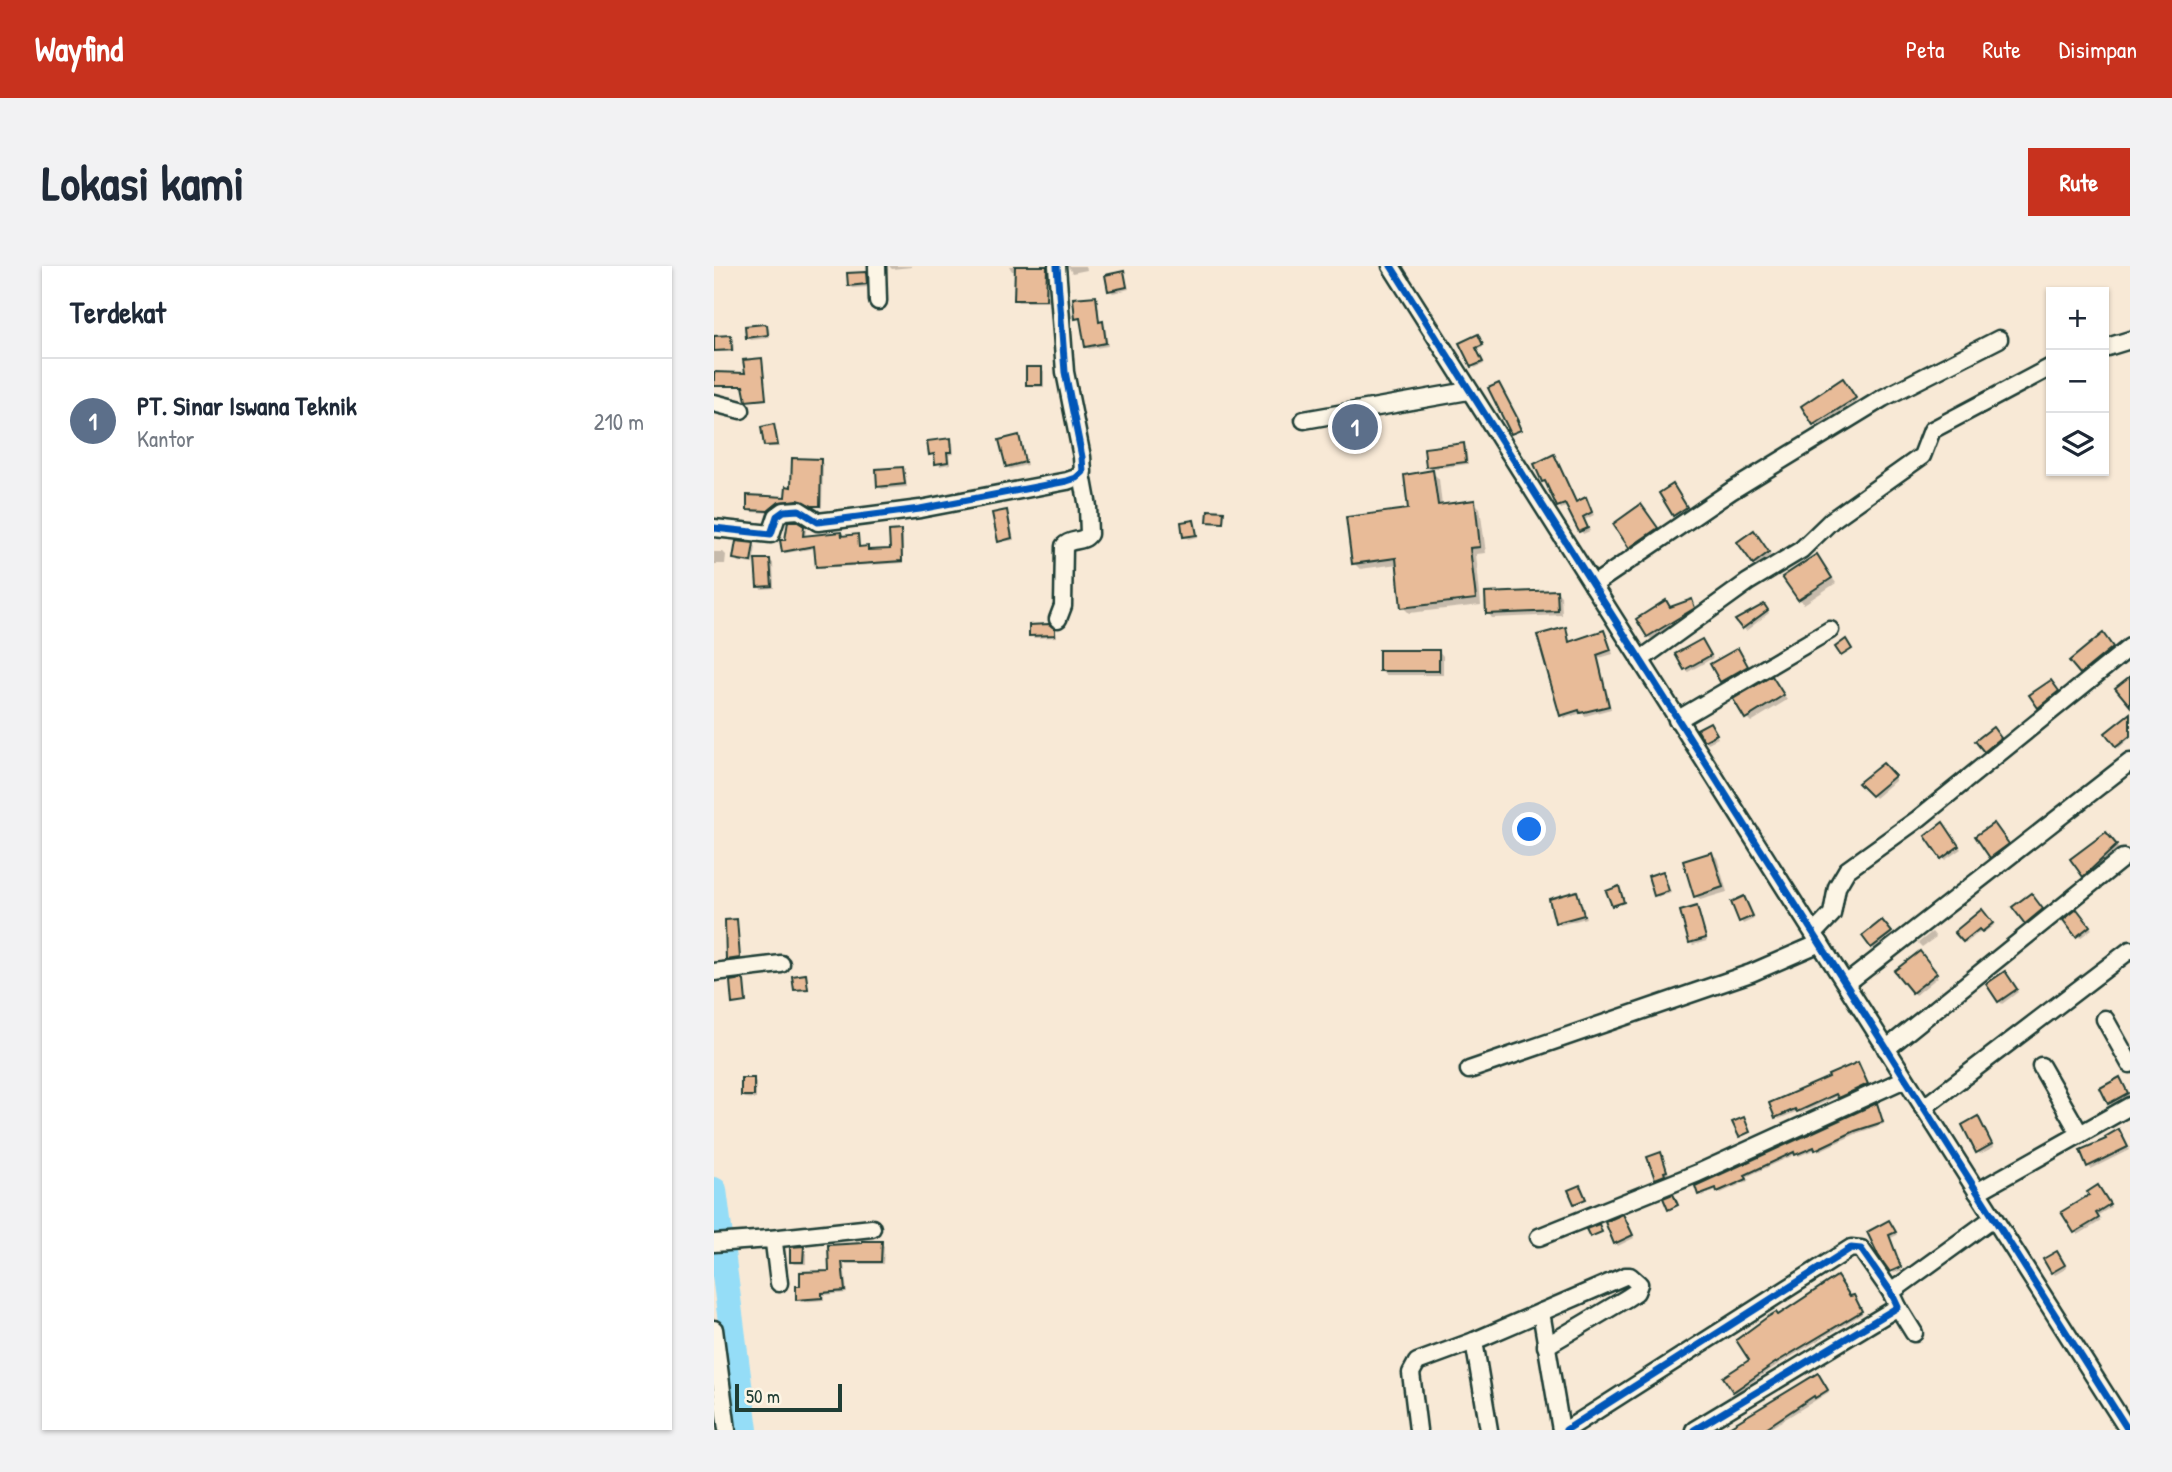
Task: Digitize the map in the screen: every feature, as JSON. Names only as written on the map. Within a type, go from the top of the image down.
[{"type":"street","points":[[877,266],[878,301]]},
{"type":"street","points":[[1056,266],[1065,372],[1082,457],[1089,534],[1084,539],[1063,546],[1063,606],[1058,619]]},
{"type":"street","points":[[1391,266],[2128,1430]]},
{"type":"street","points":[[1593,585],[1731,491],[1883,398],[2000,339]]},
{"type":"street","points":[[2109,346],[2130,340]]},
{"type":"street","points":[[1640,660],[1748,582],[1801,550],[1832,520],[1922,456],[1932,430],[2046,370]]},
{"type":"street","points":[[1304,420],[1468,391]]},
{"type":"street","points":[[714,402],[741,410]]},
{"type":"street","points":[[714,528],[771,534],[777,516],[784,511],[799,510],[818,522],[835,520],[920,509],[1066,481],[1082,474]]},
{"type":"street","points":[[1678,720],[1830,630]]},
{"type":"street","points":[[1469,1070],[1751,972],[1817,938],[1832,914],[1837,887],[1847,870],[1918,819],[2130,647]]},
{"type":"street","points":[[1847,983],[2130,762]]},
{"type":"street","points":[[1886,1049],[2123,858]]},
{"type":"street","points":[[1923,1108],[2130,950]]},
{"type":"street","points":[[714,972],[781,964]]},
{"type":"street","points":[[2105,1019],[2130,1064]]},
{"type":"street","points":[[2041,1066],[2080,1134]]},
{"type":"street","points":[[1539,1237],[1698,1173],[1905,1079]]},
{"type":"street","points":[[1977,1192],[2130,1106]]},
{"type":"street","points":[[1694,1430],[1895,1299],[1993,1218]]},
{"type":"street","points":[[719,1242],[872,1228]]},
{"type":"street","points":[[770,1239],[774,1243],[779,1283]]},
{"type":"street","points":[[1566,1430],[1851,1248],[1861,1249],[1895,1299],[1914,1334]]},
{"type":"street","points":[[1418,1430],[1412,1367],[1416,1362],[1474,1341],[1625,1276],[1630,1276],[1639,1284],[1636,1292],[1627,1298],[1546,1346]]},
{"type":"street","points":[[1541,1312],[1561,1430]]},
{"type":"street","points":[[714,1329],[719,1402],[727,1430]]},
{"type":"street","points":[[1474,1341],[1489,1430]]},
{"type":"building","points":[[1015,266],[1047,266],[1046,300],[1014,300]]},
{"type":"building","points":[[1124,271],[1127,287],[1108,291],[1105,275]]},
{"type":"building","points":[[866,272],[867,284],[848,286],[847,273]]},
{"type":"building","points":[[1096,296],[1099,322],[1103,321],[1106,343],[1085,347],[1080,318],[1075,319],[1073,298]]},
{"type":"building","points":[[767,325],[768,335],[746,338],[745,326]]},
{"type":"building","points":[[1478,334],[1483,345],[1476,348],[1483,362],[1471,367],[1459,343]]},
{"type":"building","points":[[731,335],[732,350],[714,351],[714,336]]},
{"type":"building","points":[[762,358],[766,399],[746,401],[743,386],[714,386],[714,372],[745,373],[743,360]]},
{"type":"building","points":[[1026,367],[1042,367],[1042,385],[1026,385]]},
{"type":"building","points":[[1843,378],[1856,398],[1813,425],[1801,406]]},
{"type":"building","points":[[1499,383],[1519,421],[1521,430],[1511,434],[1488,388]]},
{"type":"building","points":[[774,424],[778,445],[764,446],[761,427]]},
{"type":"building","points":[[1019,435],[1025,462],[1006,467],[999,440]]},
{"type":"building","points":[[951,438],[952,452],[947,452],[948,462],[935,464],[934,454],[929,455],[927,441]]},
{"type":"building","points":[[1464,443],[1466,462],[1426,467],[1424,448]]},
{"type":"building","points":[[1554,454],[1576,502],[1586,497],[1592,512],[1583,517],[1588,528],[1579,532],[1565,504],[1557,507],[1534,464]]},
{"type":"building","points":[[792,458],[821,459],[820,506],[812,506],[798,500],[779,502],[768,511],[747,510],[747,495],[785,497],[786,486],[791,487]]},
{"type":"building","points":[[903,467],[905,484],[877,487],[876,469]]},
{"type":"building","points":[[1433,470],[1438,505],[1475,500],[1480,547],[1470,548],[1476,599],[1401,608],[1396,558],[1352,564],[1346,517],[1408,509],[1404,475]]},
{"type":"building","points":[[1673,484],[1687,507],[1673,516],[1659,493]]},
{"type":"building","points":[[1641,504],[1658,528],[1629,548],[1613,524]]},
{"type":"building","points":[[1007,510],[1012,538],[998,542],[992,513]]},
{"type":"building","points":[[1208,510],[1224,511],[1223,523],[1207,522]]},
{"type":"building","points":[[1194,520],[1197,535],[1183,537],[1181,522]]},
{"type":"building","points":[[788,521],[796,521],[804,526],[803,536],[841,532],[842,536],[858,534],[859,547],[868,546],[868,550],[890,549],[889,531],[901,530],[902,561],[816,567],[814,546],[782,552],[780,540],[785,540]]},
{"type":"building","points":[[1754,530],[1769,552],[1753,564],[1737,542]]},
{"type":"building","points":[[736,541],[754,543],[751,562],[733,559]]},
{"type":"building","points":[[1817,554],[1832,578],[1798,600],[1782,577]]},
{"type":"building","points":[[755,559],[770,559],[772,586],[757,587]]},
{"type":"building","points":[[1557,590],[1558,611],[1486,614],[1485,593]]},
{"type":"building","points":[[1692,599],[1695,608],[1647,637],[1636,619],[1666,600],[1670,607]]},
{"type":"building","points":[[1764,604],[1768,610],[1742,629],[1735,620]]},
{"type":"building","points":[[1049,624],[1055,629],[1055,635],[1029,636],[1029,625]]},
{"type":"building","points":[[1566,627],[1569,642],[1604,630],[1611,650],[1597,655],[1609,706],[1560,716],[1537,635]]},
{"type":"building","points":[[2103,633],[2113,647],[2080,674],[2069,661]]},
{"type":"building","points":[[1702,639],[1711,655],[1684,670],[1675,654]]},
{"type":"building","points":[[1846,639],[1852,649],[1841,656],[1835,647]]},
{"type":"building","points":[[1738,648],[1748,666],[1720,682],[1710,664]]},
{"type":"building","points":[[1379,650],[1439,650],[1439,671],[1379,671]]},
{"type":"building","points":[[1772,676],[1784,695],[1745,719],[1733,699]]},
{"type":"building","points":[[2130,676],[2130,706],[2115,688]]},
{"type":"building","points":[[2051,680],[2059,691],[2038,708],[2029,695]]},
{"type":"building","points":[[2130,713],[2130,736],[2116,747],[2105,733]]},
{"type":"building","points":[[1710,722],[1717,734],[1704,741],[1697,729]]},
{"type":"building","points":[[1993,727],[2001,738],[1984,752],[1975,741]]},
{"type":"building","points":[[1883,763],[1895,776],[1871,796],[1858,783]]},
{"type":"building","points":[[1943,822],[1959,846],[1941,859],[1925,836]]},
{"type":"building","points":[[1994,823],[2009,844],[1990,858],[1975,836]]},
{"type":"building","points":[[2106,832],[2117,845],[2083,877],[2070,859]]},
{"type":"building","points":[[1712,852],[1723,887],[1694,897],[1683,861]]},
{"type":"building","points":[[1663,871],[1669,891],[1654,896],[1648,876]]},
{"type":"building","points":[[1619,886],[1624,902],[1612,906],[1606,891]]},
{"type":"building","points":[[1577,891],[1584,915],[1555,923],[1549,899]]},
{"type":"building","points":[[2031,893],[2043,909],[2025,924],[2012,907]]},
{"type":"building","points":[[1744,896],[1753,916],[1739,922],[1731,902]]},
{"type":"building","points":[[1697,906],[1706,938],[1689,943],[1680,911]]},
{"type":"building","points":[[1982,909],[1993,923],[1982,932],[1979,929],[1963,942],[1954,932]]},
{"type":"building","points":[[2077,909],[2090,926],[2076,937],[2063,920]]},
{"type":"building","points":[[737,919],[740,958],[726,960],[725,920]]},
{"type":"building","points":[[1882,920],[1892,932],[1871,948],[1862,936]]},
{"type":"building","points":[[1920,951],[1937,973],[1912,993],[1894,971]]},
{"type":"building","points":[[2005,971],[2017,989],[1998,1002],[1986,984]]},
{"type":"building","points":[[806,974],[808,989],[794,990],[792,976]]},
{"type":"building","points":[[742,979],[746,1002],[732,1004],[730,981]]},
{"type":"building","points":[[1858,1062],[1868,1084],[1838,1098],[1836,1094],[1797,1112],[1795,1109],[1775,1118],[1769,1103]]},
{"type":"building","points":[[2120,1077],[2128,1093],[2108,1104],[2100,1088]]},
{"type":"building","points":[[741,1078],[754,1078],[754,1096],[741,1096]]},
{"type":"building","points":[[1877,1103],[1883,1122],[1855,1131],[1815,1150],[1814,1147],[1795,1155],[1794,1152],[1745,1175],[1747,1179],[1717,1192],[1716,1188],[1698,1195],[1695,1186]]},
{"type":"building","points":[[1978,1116],[1992,1144],[1976,1153],[1962,1125]]},
{"type":"building","points":[[1744,1117],[1750,1132],[1739,1137],[1732,1122]]},
{"type":"building","points":[[2119,1129],[2128,1147],[2087,1167],[2080,1150],[2106,1139],[2105,1137]]},
{"type":"building","points":[[1661,1152],[1667,1171],[1664,1172],[1665,1175],[1655,1179],[1647,1157]]},
{"type":"building","points":[[1580,1185],[1586,1199],[1574,1204],[1568,1190]]},
{"type":"building","points":[[2098,1185],[2110,1204],[2096,1213],[2099,1218],[2074,1233],[2061,1212],[2089,1195],[2087,1192]]},
{"type":"building","points":[[1673,1194],[1678,1205],[1668,1210],[1663,1198]]},
{"type":"building","points":[[1623,1214],[1633,1235],[1614,1244],[1605,1222]]},
{"type":"building","points":[[1889,1220],[1896,1232],[1889,1235],[1901,1267],[1890,1272],[1867,1232]]},
{"type":"building","points":[[1599,1224],[1602,1232],[1590,1237],[1586,1229]]},
{"type":"building","points":[[882,1241],[881,1262],[842,1262],[845,1291],[822,1293],[822,1298],[796,1300],[800,1272],[829,1271],[828,1245]]},
{"type":"building","points":[[804,1246],[803,1262],[790,1262],[790,1247]]},
{"type":"building","points":[[2057,1251],[2065,1265],[2051,1273],[2043,1259]]},
{"type":"building","points":[[1837,1276],[1850,1296],[1854,1295],[1862,1311],[1775,1363],[1733,1392],[1723,1377],[1749,1360],[1736,1340],[1766,1318],[1776,1312],[1778,1315]]},
{"type":"building","points":[[1818,1373],[1828,1390],[1815,1398],[1814,1396],[1763,1430],[1724,1430]]},
{"type":"waterway","points":[[714,1190],[745,1430]]},
{"type":"cycle path","points":[[714,528],[771,534],[777,516],[784,511],[799,510],[818,522],[920,509],[1076,478],[1083,472],[1082,457],[1065,372],[1057,266]]},
{"type":"cycle path","points":[[1391,266],[2128,1430]]},
{"type":"cycle path","points":[[1566,1430],[1851,1248],[1861,1249],[1891,1292],[1898,1307],[1694,1430]]},
{"type":"place","name":"PT. Sinar Iswana Teknik","points":[[1355,427]]}]
